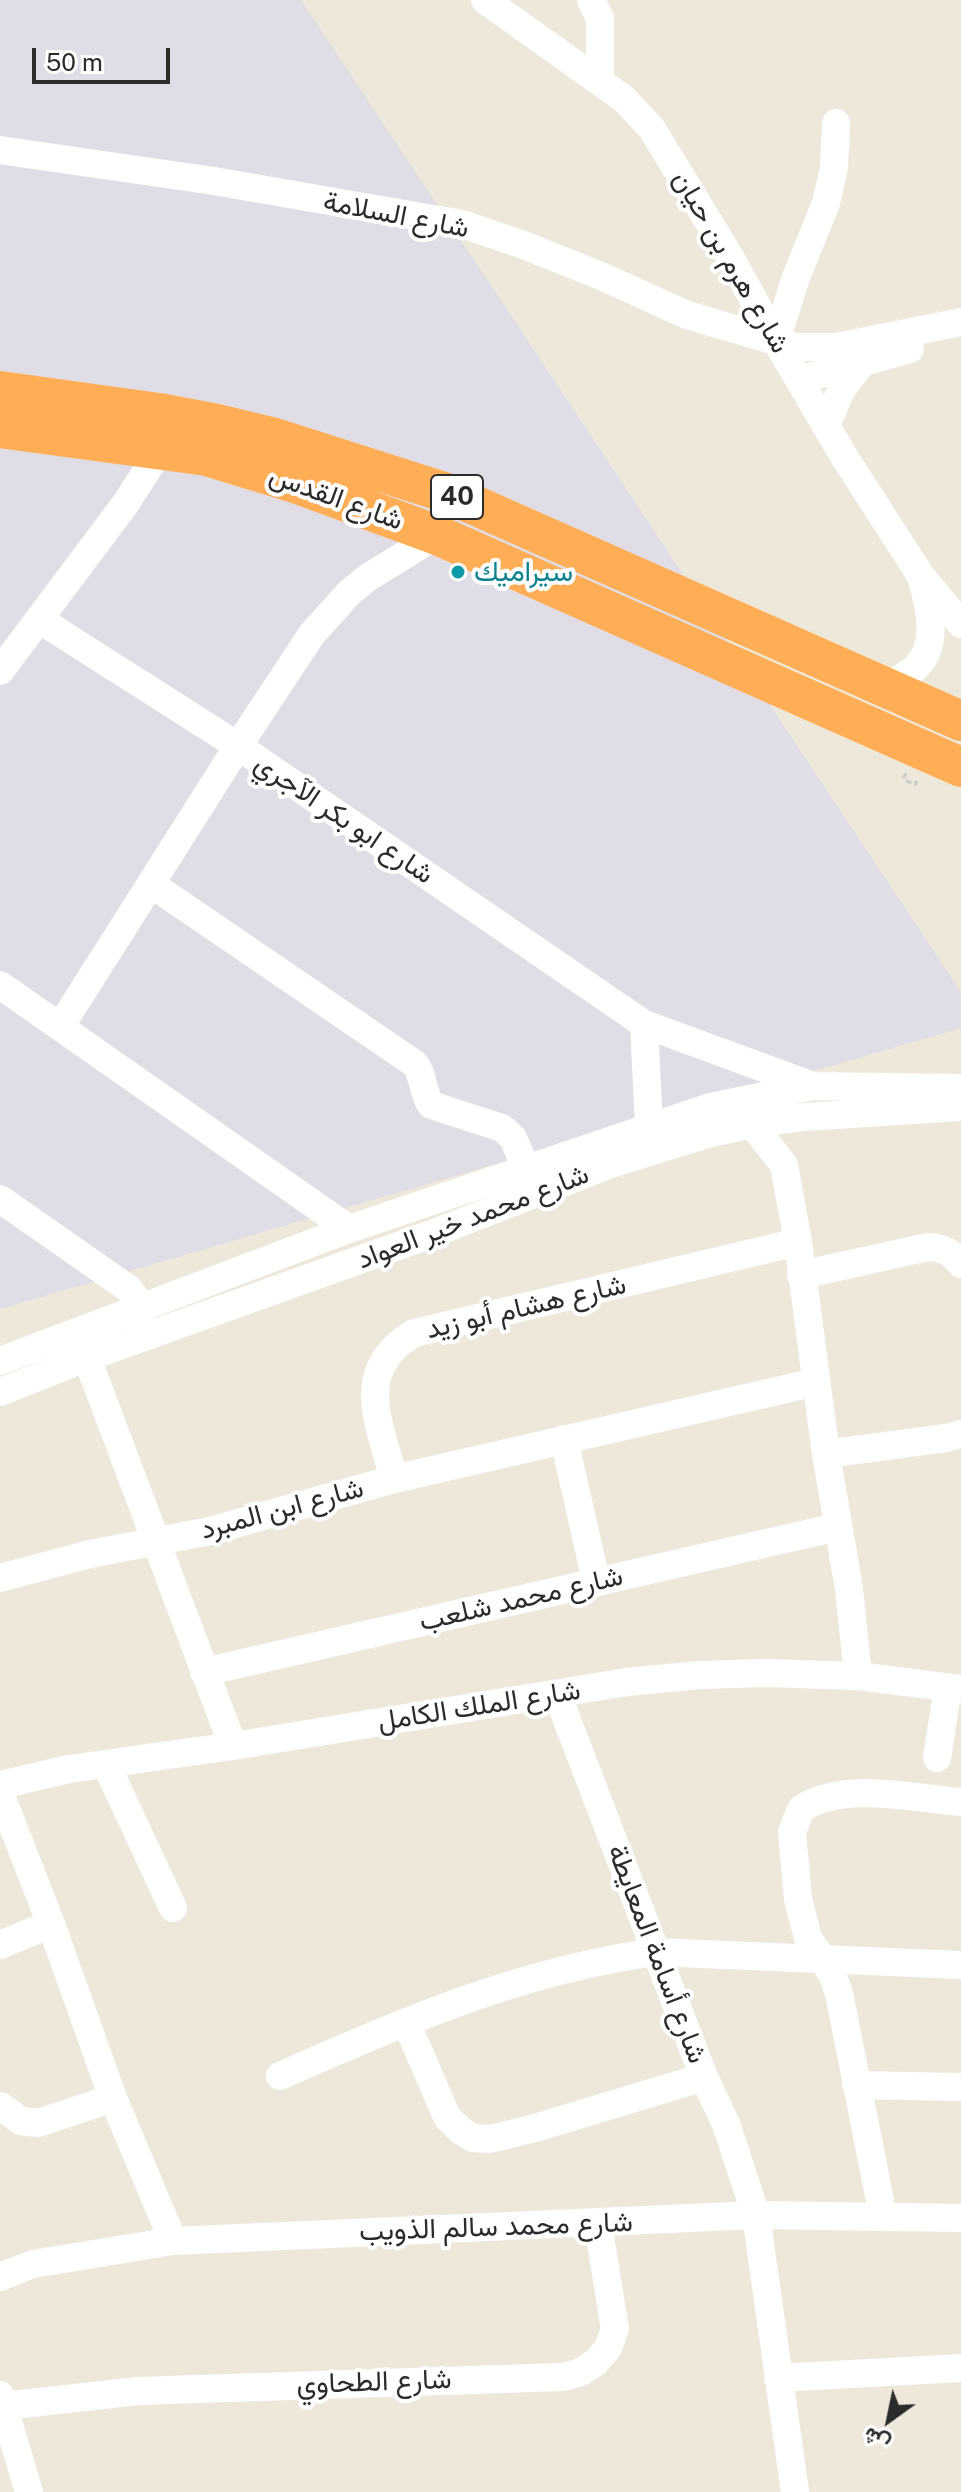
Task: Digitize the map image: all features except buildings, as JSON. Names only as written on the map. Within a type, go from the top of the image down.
[{"type":"highway","name":"شارع القدس","points":[[0,391],[217,424],[275,438],[447,493],[961,721]]},
{"type":"highway","name":"شارع القدس","points":[[0,428],[207,456],[252,468],[437,535],[961,767]]},
{"type":"street","name":"شارع هرم بن حيان","points":[[485,0],[624,99],[652,129],[730,257],[826,426],[921,576],[961,624]]},
{"type":"street","points":[[600,6],[600,82]]},
{"type":"street","points":[[776,341],[795,280],[826,203],[834,168],[836,123]]},
{"type":"street","name":"شارع السلامة","points":[[0,150],[214,181],[462,224],[601,276],[687,315],[796,347],[825,349],[961,322]]},
{"type":"street","points":[[799,380],[961,335]]},
{"type":"street","points":[[826,426],[841,390],[862,363]]},
{"type":"street","points":[[0,671],[126,503],[160,450]]},
{"type":"street","points":[[60,1027],[312,634],[367,578],[437,535]]},
{"type":"street","name":"شارع هرم بن حيان","points":[[887,686],[918,665],[926,653],[930,623],[921,576]]},
{"type":"street","name":"شارع ابو بكر الآجري","points":[[40,620],[238,746],[644,1024],[813,1086]]},
{"type":"street","points":[[151,884],[415,1064],[420,1070],[422,1090],[431,1105],[502,1128],[513,1138],[526,1168]]},
{"type":"street","points":[[0,985],[349,1229]]},
{"type":"street","points":[[644,1024],[649,1126]]},
{"type":"street","name":"شارع محمد خير العواد","points":[[0,1361],[349,1229],[710,1107],[813,1086],[961,1088]]},
{"type":"street","name":"شارع محمد خير العواد","points":[[0,1392],[88,1357],[389,1250],[611,1164],[752,1124],[804,1117],[961,1107]]},
{"type":"street","points":[[784,1165],[804,1117]]},
{"type":"street","points":[[752,1124],[784,1165],[798,1242],[837,1527],[849,1589],[858,1676]]},
{"type":"street","points":[[0,1199],[129,1289],[136,1299],[144,1338]]},
{"type":"street","name":"شارع هشام أبو زيد","points":[[394,1479],[374,1405],[374,1382],[394,1345],[414,1333],[798,1242]]},
{"type":"street","points":[[801,1275],[928,1247],[942,1248],[952,1253],[961,1264]]},
{"type":"street","points":[[77,1331],[233,1746]]},
{"type":"street","name":"شارع ابن المبرد","points":[[0,1578],[90,1554],[210,1531],[394,1479],[816,1382]]},
{"type":"street","points":[[826,1454],[961,1434]]},
{"type":"street","points":[[564,1439],[596,1581]]},
{"type":"street","name":"شارع محمد شلعب","points":[[204,1672],[837,1527]]},
{"type":"street","name":"شارع الملك الكامل","points":[[0,1785],[69,1769],[233,1746],[627,1682],[700,1675],[858,1676],[955,1688]]},
{"type":"street","points":[[937,1758],[955,1688]]},
{"type":"street","name":"شارع أسامة المعايطة","points":[[557,1694],[704,2077],[726,2124],[756,2215],[795,2492]]},
{"type":"street","points":[[106,1764],[173,1908]]},
{"type":"street","points":[[0,1793],[113,2098],[173,2241]]},
{"type":"street","points":[[883,2216],[839,1993],[832,1974],[808,1938],[798,1899],[792,1832],[801,1809],[829,1795],[849,1793],[961,1802]]},
{"type":"street","points":[[0,1945],[51,1924]]},
{"type":"street","points":[[280,2076],[461,2000],[603,1960],[656,1952],[961,1965]]},
{"type":"street","points":[[406,2022],[447,2117],[473,2138],[490,2139],[535,2128],[704,2077]]},
{"type":"street","points":[[856,2085],[961,2087]]},
{"type":"street","points":[[0,2106],[10,2115],[30,2123],[113,2098]]},
{"type":"street","name":"شارع محمد سالم الذويب","points":[[0,2277],[33,2264],[173,2241],[756,2215],[961,2218]]},
{"type":"street","name":"شارع الطحاوي","points":[[2,2401],[138,2391],[563,2377],[581,2372],[596,2362],[608,2348],[615,2329],[598,2224]]},
{"type":"street","name":"شارع محمد سالم الذويب","points":[[0,2260],[33,2264]]},
{"type":"street","points":[[778,2378],[961,2368]]},
{"type":"street","points":[[2,2401],[29,2492]]},
{"type":"path","points":[[903,779],[915,785]]},
{"type":"shaded area","points":[[0,0],[301,0],[961,992],[961,1028],[0,1309]]},
{"type":"place","name":"سيراميك","points":[[458,572]]}]
